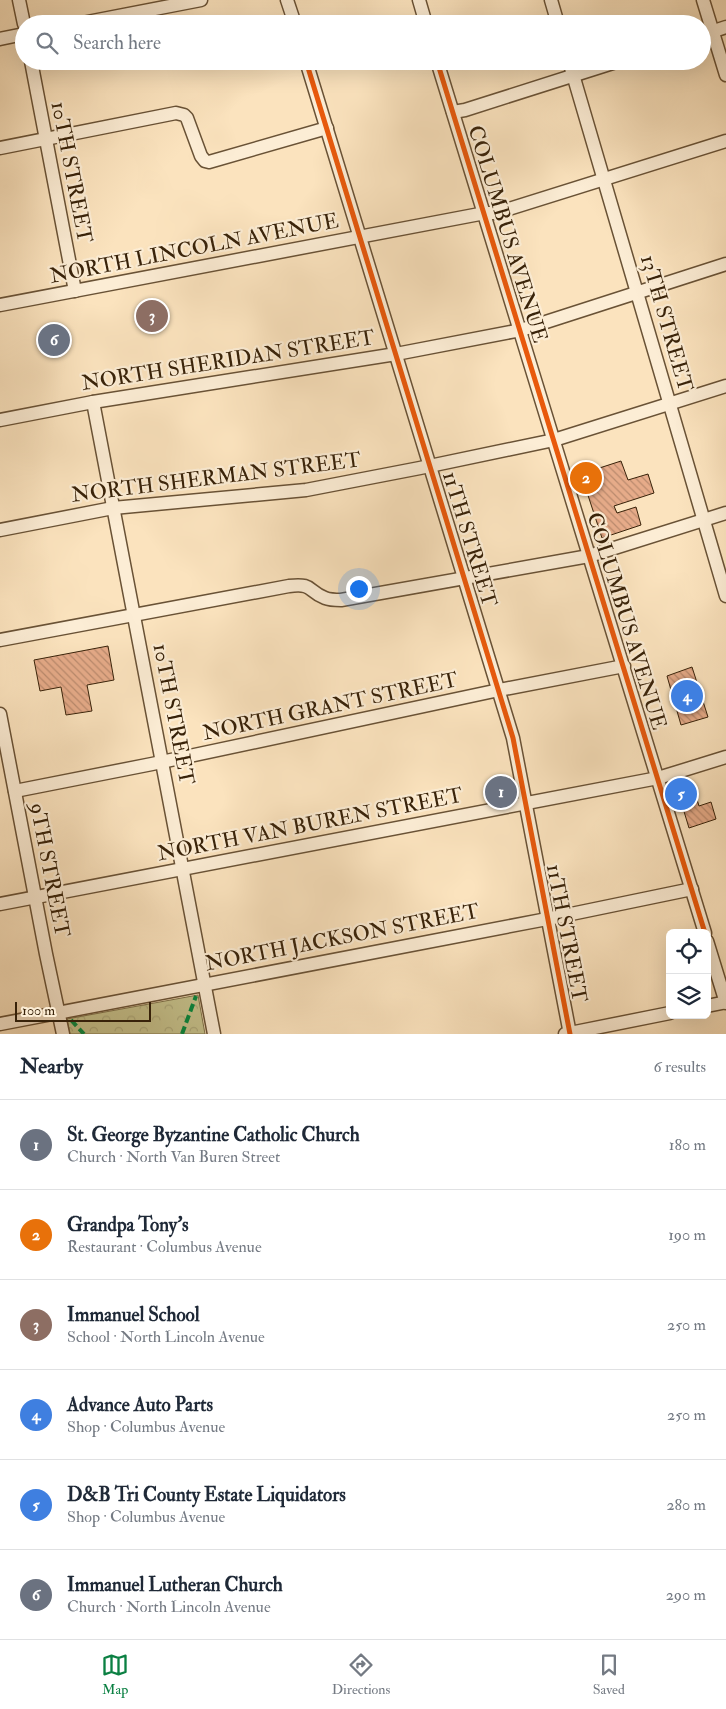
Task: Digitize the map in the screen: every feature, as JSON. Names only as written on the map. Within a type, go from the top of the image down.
[{"type":"street","points":[[19,0],[22,15]]},
{"type":"street","points":[[124,15],[201,0]]},
{"type":"street","points":[[287,0],[292,15]]},
{"type":"street","points":[[419,0],[423,15]]},
{"type":"street","points":[[551,0],[555,15]]},
{"type":"street","points":[[703,0],[705,15]]},
{"type":"street","points":[[711,32],[726,27]]},
{"type":"street","points":[[0,39],[15,36]]},
{"type":"street","points":[[711,40],[726,75]]},
{"type":"street","name":"10TH STREET","points":[[33,70],[74,291]]},
{"type":"street","name":"11TH STREET","points":[[309,70],[513,738],[568,1034]]},
{"type":"street","name":"COLUMBUS AVENUE","points":[[441,70],[704,929]]},
{"type":"street","name":"13TH STREET","points":[[572,70],[726,596]]},
{"type":"street","points":[[453,112],[465,110],[592,70]]},
{"type":"street","points":[[0,148],[176,113],[187,118],[201,156],[205,161],[209,162],[327,128]]},
{"type":"street","name":"NORTH LINCOLN AVENUE","points":[[0,305],[485,213],[496,213],[726,142]]},
{"type":"street","name":"NORTH SHERIDAN STREET","points":[[0,420],[93,402],[396,354],[521,330],[726,264]]},
{"type":"street","name":"NORTH SHERMAN STREET","points":[[0,530],[113,508],[306,490],[430,466],[554,440],[726,386]]},
{"type":"street","name":"10TH STREET","points":[[93,402],[214,1034]]},
{"type":"street","points":[[0,640],[300,584],[309,586],[325,598],[341,600],[589,556],[726,513]]},
{"type":"street","name":"NORTH GRANT STREET","points":[[15,791],[163,762],[499,690],[624,666]]},
{"type":"street","name":"9TH STREET","points":[[0,714],[4,751],[15,791],[63,1034]]},
{"type":"street","name":"NORTH VAN BUREN STREET","points":[[0,904],[658,778],[726,757]]},
{"type":"street","name":"NORTH JACKSON STREET","points":[[0,1024],[547,919],[692,889]]},
{"type":"street","points":[[711,954],[726,1002],[711,1005]]},
{"type":"street","points":[[568,1034],[666,1014]]},
{"type":"green space","points":[[198,995],[205,1034],[70,1034],[67,1019]]},
{"type":"building","points":[[621,461],[628,480],[648,474],[654,493],[614,506],[617,513],[636,507],[641,525],[602,538],[581,474]]},
{"type":"building","points":[[108,646],[114,680],[87,685],[92,711],[66,715],[61,687],[40,691],[34,660]]},
{"type":"building","points":[[692,667],[708,717],[681,725],[667,676]]},
{"type":"building","points":[[691,780],[699,806],[711,802],[716,819],[689,828],[676,785]]},
{"type":"marked path","points":[[182,1034],[196,996]]},
{"type":"marked path","points":[[71,1020],[84,1034]]},
{"type":"cycle path","points":[[309,70],[513,738],[570,1034]]},
{"type":"cycle path","points":[[440,70],[704,929]]},
{"type":"place","name":"Immanuel School","points":[[152,316]]},
{"type":"place","name":"Immanuel Lutheran Church","points":[[54,340]]},
{"type":"place","name":"Grandpa Tony's","points":[[586,478]]},
{"type":"place","name":"Advance Auto Parts","points":[[687,696]]},
{"type":"place","name":"St. George Byzantine Catholic Church","points":[[501,792]]},
{"type":"place","name":"D&B Tri County Estate Liquidators","points":[[681,794]]}]
